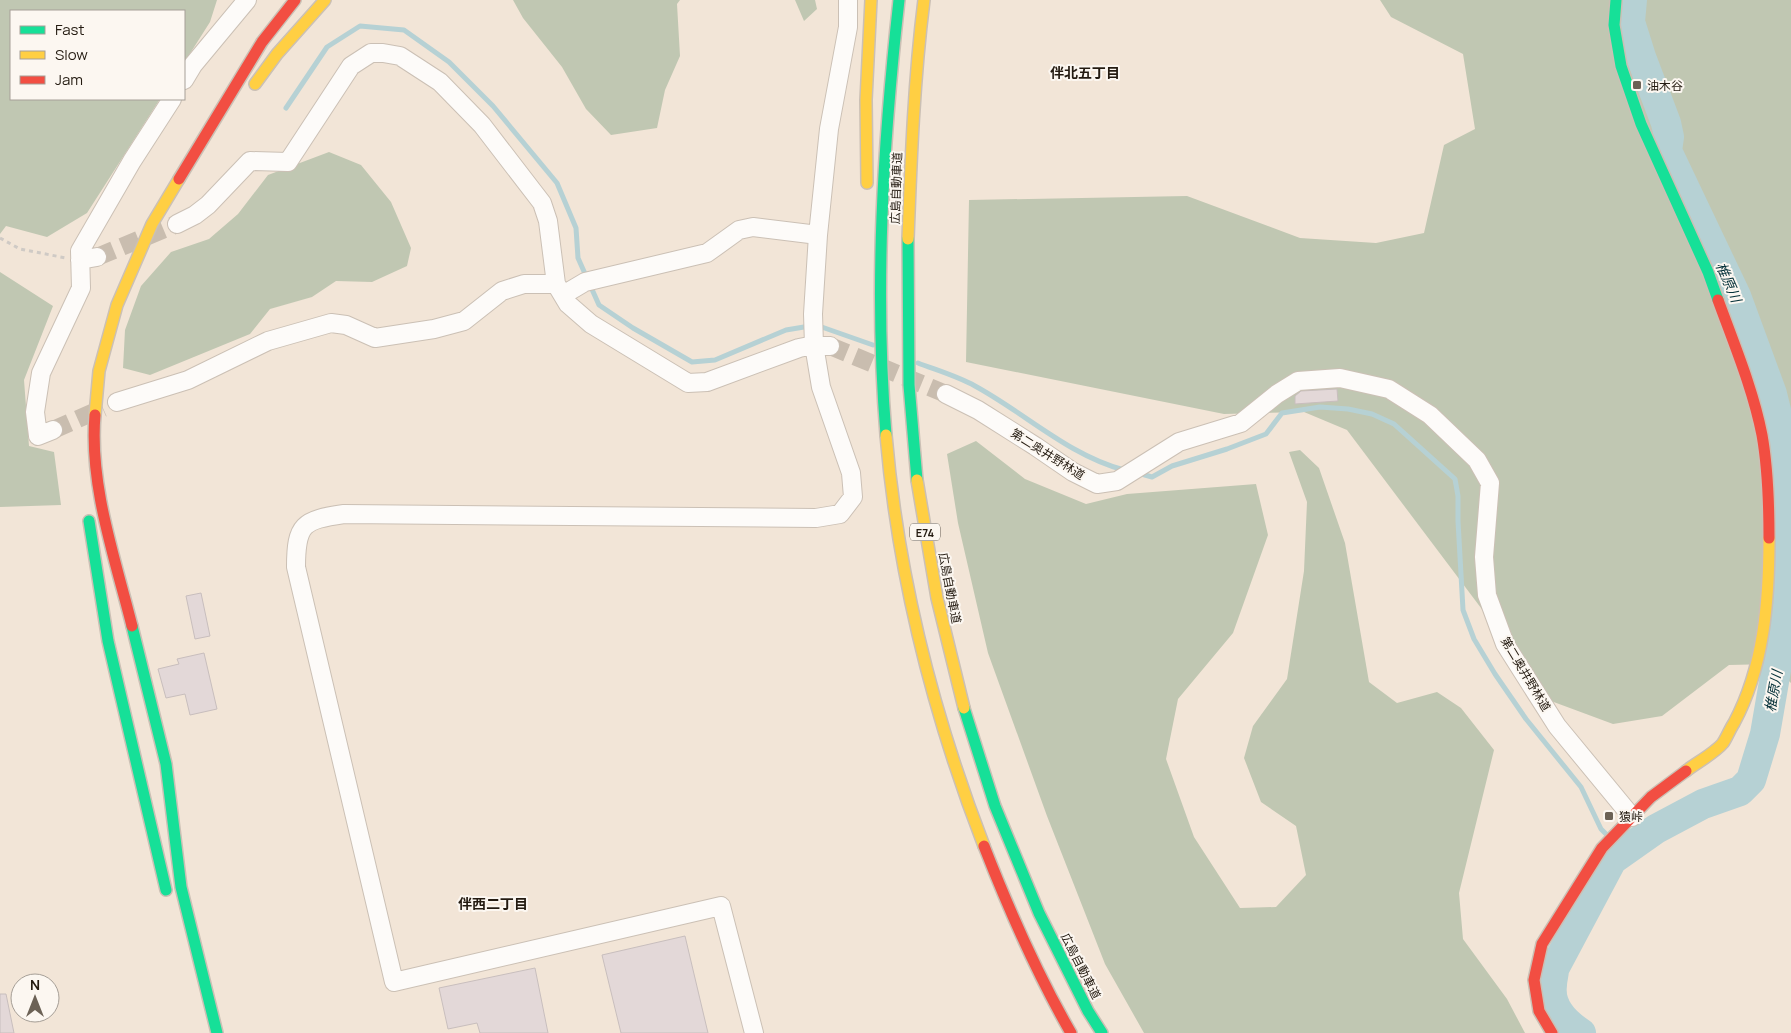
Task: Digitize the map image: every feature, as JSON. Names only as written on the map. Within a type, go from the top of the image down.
[{"type":"main road","points":[[217,1033],[182,887],[166,764],[98,491],[92,437],[99,370],[117,305],[152,224],[262,42],[295,0]]},
{"type":"main road","points":[[248,93],[277,54],[325,0]]},
{"type":"main road","points":[[867,194],[866,100],[871,0]]},
{"type":"main road","name":"広島自動車道","points":[[899,0],[885,152],[882,260],[882,384],[892,494],[911,604],[937,710],[971,813],[1011,912],[1071,1033]]},
{"type":"main road","name":"広島自動車道","points":[[924,0],[918,46],[910,151],[907,262],[909,386],[918,493],[937,598],[962,703],[995,806],[1039,913],[1088,1011],[1102,1033]]},
{"type":"main road","points":[[1552,1033],[1539,1011],[1534,980],[1542,944],[1605,845],[1651,798],[1722,744],[1743,706],[1755,671],[1762,640],[1769,578],[1769,498],[1762,434],[1748,384],[1708,272],[1641,124],[1621,66],[1614,25],[1616,0]]},
{"type":"main road","points":[[152,224],[226,124]]},
{"type":"main road","points":[[870,239],[882,384]]},
{"type":"main road","points":[[87,507],[108,641],[169,904]]},
{"type":"street","points":[[185,78],[193,65],[247,0]]},
{"type":"street","points":[[754,1033],[721,906],[394,982],[296,567],[296,544],[303,528],[317,518],[344,514],[806,518],[840,514],[853,497],[851,473],[821,387],[822,345],[813,314],[818,234],[829,129],[848,27],[848,0]]},
{"type":"street","points":[[177,224],[195,215],[208,205],[250,161],[288,162],[351,66],[370,53],[382,52],[400,56],[440,82],[482,125],[542,203],[548,221],[560,289],[568,304],[591,324],[688,383],[707,382],[799,348],[822,345]]},
{"type":"street","points":[[53,430],[38,436],[35,412],[41,374],[81,288],[88,259],[80,251],[132,161],[171,100]]},
{"type":"street","points":[[117,402],[188,380],[268,341],[331,323],[346,325],[375,338],[434,329],[464,321],[502,292],[524,284],[560,289],[706,252],[739,230],[753,227],[818,234]]},
{"type":"street","name":"第二奥井野林道","points":[[946,394],[978,410],[1073,472],[1097,484],[1118,481],[1179,442],[1241,423],[1277,394],[1298,381],[1340,378],[1389,389],[1430,415],[1476,460],[1490,483],[1484,557],[1487,595],[1504,644],[1557,726],[1632,816]]},
{"type":"path","points":[[0,238],[20,249],[88,259]]},
{"type":"green space","points":[[0,0],[217,0],[210,22],[185,61],[185,10],[10,10],[10,100],[159,100],[87,213],[47,237],[6,226],[0,234]]},
{"type":"green space","points":[[513,0],[680,0],[677,4],[680,56],[665,90],[657,128],[611,135],[586,109],[562,67],[523,18]]},
{"type":"green space","points":[[795,0],[815,0],[817,9],[804,21]]},
{"type":"green space","points":[[1380,0],[1791,0],[1791,683],[1772,664],[1729,665],[1662,716],[1613,724],[1551,701],[1347,430],[1304,412],[1224,414],[966,362],[969,200],[1187,196],[1300,238],[1376,243],[1424,233],[1444,145],[1475,129],[1463,54],[1391,17]]},
{"type":"green space","points":[[329,152],[361,165],[391,202],[411,248],[407,266],[372,282],[336,281],[312,297],[270,309],[250,334],[150,375],[123,368],[125,330],[141,286],[171,252],[209,239],[238,214],[268,175]]},
{"type":"green space","points":[[0,272],[53,306],[24,380],[29,446],[54,452],[61,505],[0,507]]},
{"type":"green space","points":[[976,441],[1025,479],[1086,504],[1127,494],[1256,484],[1268,535],[1233,633],[1178,699],[1166,759],[1194,837],[1240,908],[1276,907],[1306,875],[1296,826],[1261,802],[1244,758],[1253,726],[1287,679],[1304,571],[1307,502],[1289,452],[1300,450],[1319,468],[1345,543],[1369,682],[1397,703],[1437,692],[1461,708],[1494,750],[1459,893],[1463,939],[1507,999],[1525,1033],[1144,1033],[1105,964],[1047,816],[988,653],[958,523],[947,454]]},
{"type":"building","points":[[1337,389],[1338,401],[1295,404],[1295,396],[1301,391]]},
{"type":"building","points":[[201,593],[210,636],[195,639],[186,596]]},
{"type":"building","points":[[204,653],[217,709],[190,715],[185,694],[166,698],[158,669],[179,664],[177,659]]},
{"type":"building","points":[[685,936],[708,1033],[621,1033],[602,955]]},
{"type":"building","points":[[535,968],[548,1033],[480,1033],[477,1023],[448,1029],[439,988]]},
{"type":"building","points":[[0,994],[6,994],[10,1023],[12,1023],[14,1033],[0,1033]]},
{"type":"waterway","name":"椎原川","points":[[1581,1033],[1569,1024],[1555,1007],[1552,993],[1554,969],[1612,860],[1656,829],[1703,804],[1740,791],[1751,780],[1765,734],[1789,595],[1784,443],[1772,394],[1736,296],[1667,151],[1669,137],[1666,123],[1630,22],[1632,0]]},
{"type":"waterway","points":[[286,108],[327,47],[360,26],[404,30],[449,62],[493,106],[557,183],[576,228],[578,258],[599,305],[633,328],[692,362],[715,360],[786,330],[816,325],[873,345]]},
{"type":"waterway","points":[[918,363],[975,386],[1065,444],[1104,463],[1124,470]]},
{"type":"waterway","points":[[1138,473],[1152,477],[1172,466],[1227,449],[1266,434],[1282,413],[1320,407],[1348,409],[1372,414],[1394,424],[1455,479],[1458,496],[1463,610],[1474,639],[1526,719],[1581,787],[1601,829],[1607,835]]},
{"type":"waterway","points":[[1615,842],[1624,851]]},
{"type":"tunnel","points":[[97,257],[177,224]]},
{"type":"tunnel","points":[[830,346],[946,394]]},
{"type":"tunnel","points":[[53,430],[103,408]]},
{"type":"traffic: fast","points":[[886,435],[882,381],[882,217],[893,54],[899,0]]},
{"type":"traffic: fast","points":[[1616,0],[1614,25],[1621,66],[1641,124],[1708,272],[1718,300]]},
{"type":"traffic: fast","points":[[908,239],[909,385],[917,480]]},
{"type":"traffic: fast","points":[[89,521],[108,641],[166,890]]},
{"type":"traffic: fast","points":[[132,626],[166,764],[181,887],[217,1033]]},
{"type":"traffic: fast","points":[[964,708],[995,806],[1039,913],[1088,1011],[1102,1033]]},
{"type":"traffic: slow","points":[[255,84],[277,54],[325,0]]},
{"type":"traffic: slow","points":[[867,183],[866,100],[871,0]]},
{"type":"traffic: slow","points":[[908,239],[915,89],[924,0]]},
{"type":"traffic: slow","points":[[95,415],[99,371],[117,305],[152,224],[179,179]]},
{"type":"traffic: slow","points":[[886,435],[899,540],[920,644],[949,746],[984,846]]},
{"type":"traffic: slow","points":[[917,480],[937,598],[964,708]]},
{"type":"traffic: slow","points":[[1686,771],[1720,747],[1744,702],[1752,679],[1763,633],[1768,586],[1769,538]]},
{"type":"traffic: jam","points":[[179,179],[262,42],[295,0]]},
{"type":"traffic: jam","points":[[1718,300],[1737,350],[1762,435],[1768,486],[1769,538]]},
{"type":"traffic: jam","points":[[95,415],[94,441],[100,495],[111,548],[132,626]]},
{"type":"traffic: jam","points":[[1552,1033],[1539,1011],[1534,980],[1542,944],[1602,848],[1651,797],[1686,771]]},
{"type":"traffic: jam","points":[[984,846],[1024,941],[1071,1033]]},
{"type":"place","name":"油木谷","points":[[1637,85]]},
{"type":"place","name":"猿峠","points":[[1609,816]]},
{"type":"district","name":"伴北五丁目","points":[[1085,72]]},
{"type":"district","name":"伴西二丁目","points":[[493,903]]}]
